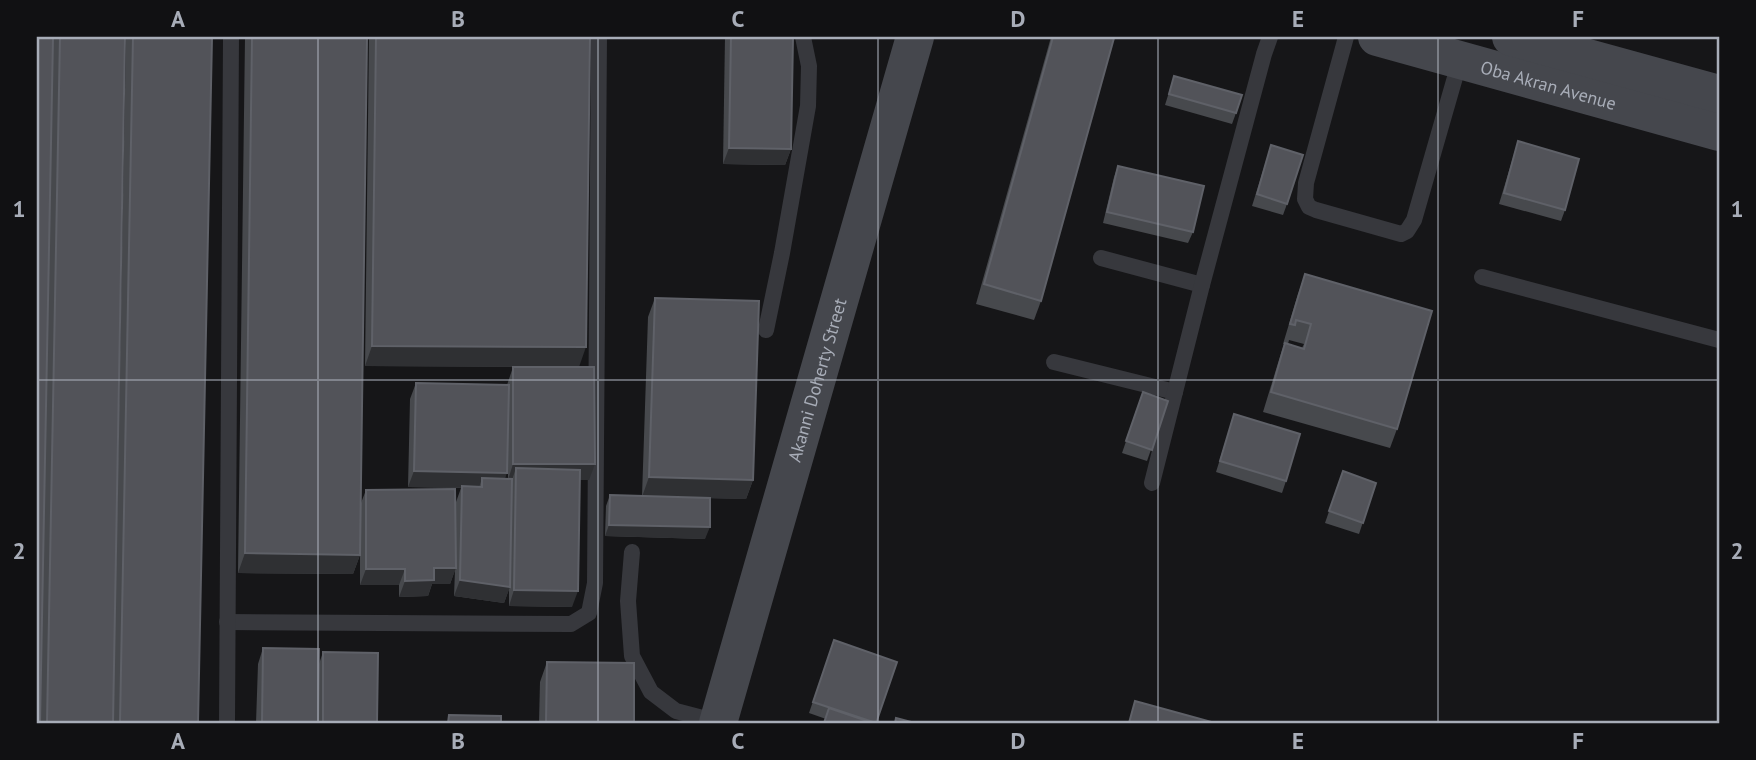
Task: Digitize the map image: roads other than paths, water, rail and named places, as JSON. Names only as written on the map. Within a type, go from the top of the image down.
[{"type":"street","name":"Akanni Doherty Street","points":[[718,723],[915,37]]},
{"type":"street","name":"Oba Akran Avenue","points":[[1377,37],[1719,132]]},
{"type":"street","name":"Oba Akran Avenue","points":[[1511,37],[1719,94]]},
{"type":"lane","points":[[227,723],[231,37]]},
{"type":"lane","points":[[227,622],[571,624],[589,613],[595,583],[598,37]]},
{"type":"lane","points":[[766,330],[808,106],[809,66],[803,37]]},
{"type":"lane","points":[[1152,483],[1202,285],[1270,37]]},
{"type":"lane","points":[[1346,37],[1306,183],[1305,199],[1309,207],[1317,210],[1401,234],[1407,232],[1414,220],[1460,60]]},
{"type":"lane","points":[[1101,258],[1202,285]]},
{"type":"lane","points":[[1482,277],[1719,340]]},
{"type":"lane","points":[[1054,362],[1175,392]]},
{"type":"lane","points":[[632,552],[628,601],[632,656],[651,692],[676,711],[718,723]]}]
